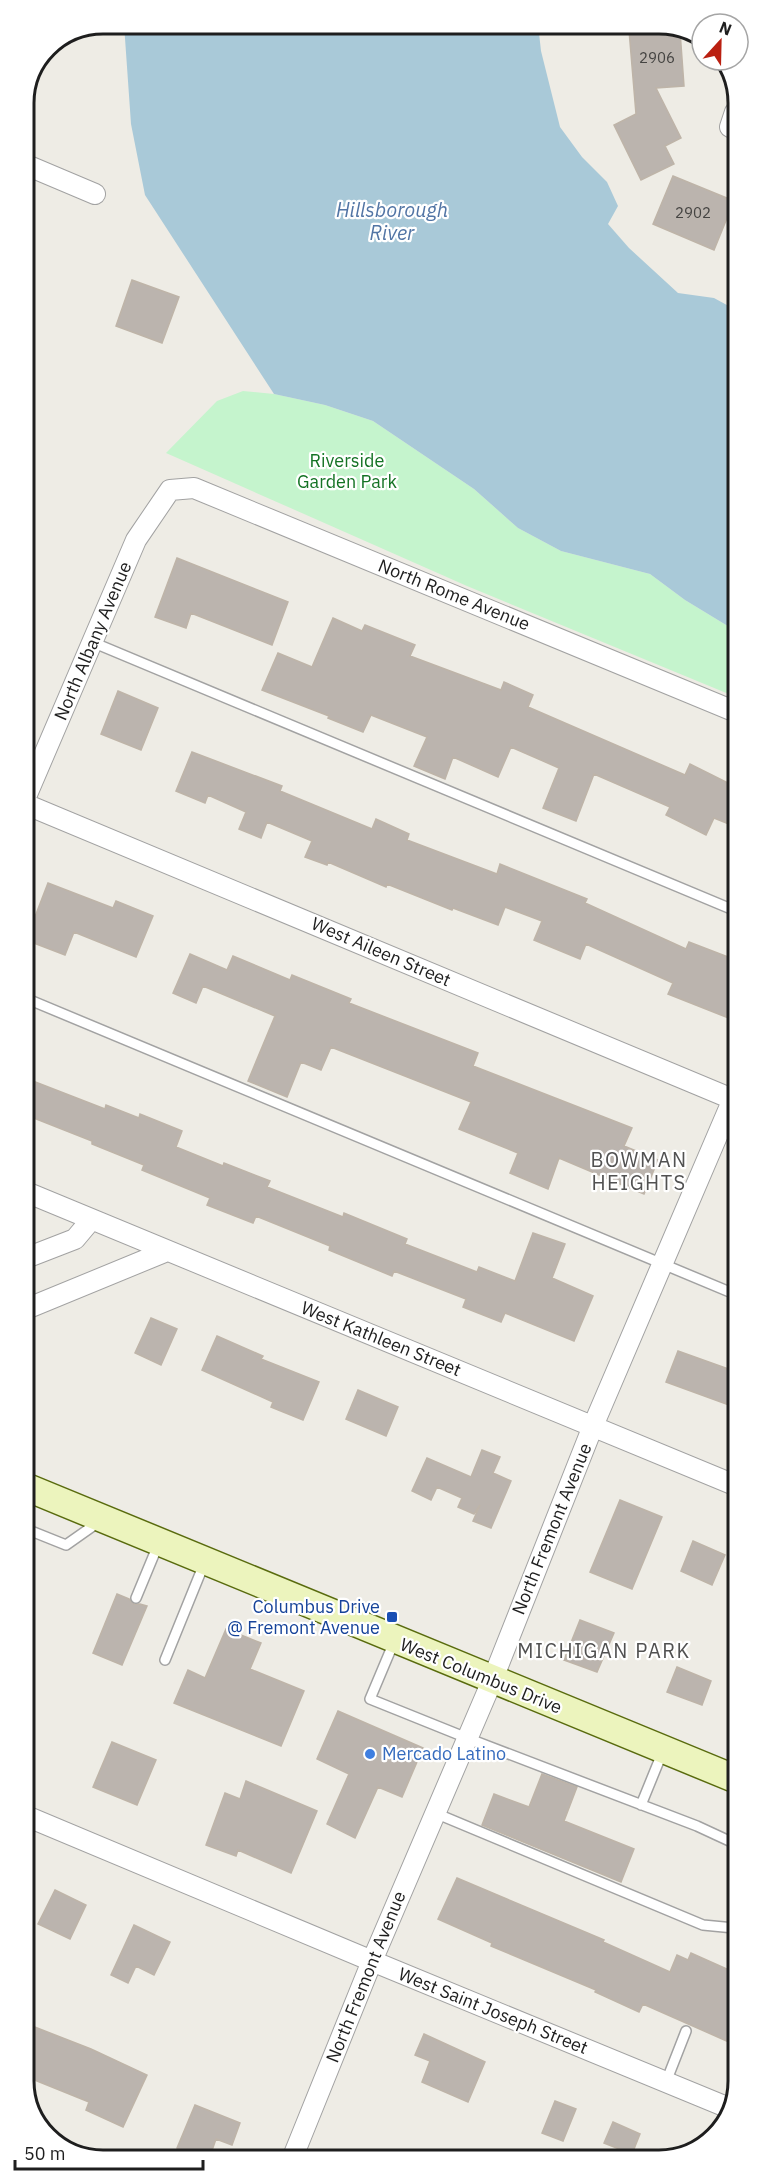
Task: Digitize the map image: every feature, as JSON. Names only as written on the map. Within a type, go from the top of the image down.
[{"type":"main road","name":"West Columbus Drive","points":[[34,1490],[492,1681],[728,1776]]},
{"type":"street","points":[[34,168],[95,194]]},
{"type":"street","name":"North Rome Avenue","points":[[170,490],[194,488],[728,709]]},
{"type":"street","name":"North Albany Avenue","points":[[34,778],[136,540],[170,490]]},
{"type":"street","name":"West Aileen Street","points":[[34,808],[728,1097]]},
{"type":"street","name":"North Fremont Avenue","points":[[296,2149],[372,1961],[492,1681],[593,1426],[728,1116]]},
{"type":"street","name":"West Kathleen Street","points":[[34,1195],[728,1482]]},
{"type":"street","points":[[34,1255],[75,1239],[91,1220]]},
{"type":"street","points":[[34,1306],[167,1251]]},
{"type":"street","name":"West Saint Joseph Street","points":[[34,1819],[723,2105]]},
{"type":"lane","points":[[92,642],[728,908]]},
{"type":"lane","points":[[34,1002],[728,1291]]},
{"type":"lane","points":[[34,1532],[66,1545],[102,1519]]},
{"type":"lane","points":[[136,1598],[159,1543]]},
{"type":"lane","points":[[165,1660],[205,1562]]},
{"type":"lane","points":[[394,1640],[370,1699],[705,1829],[728,1840]]},
{"type":"lane","points":[[641,1805],[663,1750]]},
{"type":"lane","points":[[435,1813],[703,1925],[728,1927]]},
{"type":"lane","points":[[666,2082],[686,2031]]},
{"type":"green space","name":"Riverside Garden Park","points":[[243,391],[274,394],[325,405],[373,421],[474,489],[518,528],[561,551],[650,574],[685,600],[728,626],[728,694],[467,586],[166,453],[217,401]]},
{"type":"water","name":"Hillsborough River","points":[[125,35],[539,35],[560,127],[582,157],[607,182],[618,206],[608,224],[629,248],[678,293],[714,298],[728,306],[728,626],[685,600],[650,574],[561,551],[518,528],[474,489],[373,421],[325,405],[274,394],[145,195],[131,124]]},
{"type":"building","points":[[629,35],[663,35],[681,39],[684,86],[656,88],[681,138],[665,146],[674,164],[641,180],[614,125],[636,114]]},
{"type":"building","points":[[673,176],[728,199],[728,216],[714,250],[653,224]]},
{"type":"building","points":[[132,280],[179,297],[162,343],[116,326]]},
{"type":"building","points":[[177,558],[288,602],[272,645],[191,613],[186,628],[155,617]]},
{"type":"building","points":[[333,618],[362,631],[365,625],[415,645],[410,656],[501,690],[504,682],[533,695],[528,707],[685,775],[690,764],[728,783],[728,824],[714,818],[706,835],[666,815],[670,807],[594,774],[576,821],[543,808],[559,768],[511,747],[498,777],[453,757],[445,779],[414,766],[427,737],[371,715],[363,732],[262,690],[278,653],[312,667]]},
{"type":"building","points":[[118,691],[158,708],[141,750],[101,734]]},
{"type":"building","points":[[192,752],[282,786],[280,791],[372,829],[376,819],[409,834],[407,840],[497,874],[500,864],[587,899],[585,903],[686,949],[689,942],[728,957],[728,1018],[668,994],[673,983],[586,944],[580,959],[534,940],[542,921],[505,907],[498,925],[453,908],[452,910],[387,884],[386,887],[328,862],[327,865],[305,857],[312,841],[267,822],[261,838],[239,829],[246,812],[208,795],[205,803],[176,791]]},
{"type":"building","points":[[48,883],[113,908],[116,901],[153,916],[136,957],[74,932],[65,955],[34,943],[34,919]]},
{"type":"building","points":[[190,954],[227,970],[233,956],[290,980],[292,975],[351,999],[349,1003],[478,1053],[473,1066],[632,1128],[624,1146],[658,1160],[644,1194],[559,1158],[548,1189],[510,1173],[518,1153],[459,1129],[471,1102],[331,1047],[321,1070],[301,1062],[287,1097],[248,1081],[275,1016],[203,986],[196,1003],[173,993]]},
{"type":"building","points":[[34,1081],[105,1109],[106,1105],[139,1118],[140,1114],[182,1131],[176,1147],[223,1166],[224,1163],[270,1181],[267,1187],[343,1217],[344,1213],[407,1239],[405,1244],[477,1272],[479,1267],[515,1281],[533,1233],[565,1244],[552,1278],[593,1296],[574,1341],[505,1313],[501,1322],[463,1307],[466,1299],[394,1271],[392,1276],[329,1250],[330,1246],[256,1216],[253,1223],[207,1205],[210,1198],[142,1170],[144,1165],[92,1144],[92,1141],[34,1118]]},
{"type":"building","points":[[151,1318],[177,1329],[161,1365],[135,1353]]},
{"type":"building","points":[[217,1336],[263,1356],[261,1359],[319,1382],[303,1420],[271,1407],[273,1402],[202,1370]]},
{"type":"building","points":[[678,1351],[728,1369],[728,1405],[666,1382]]},
{"type":"building","points":[[358,1390],[398,1407],[386,1436],[346,1419]]},
{"type":"building","points":[[482,1450],[500,1457],[493,1473],[511,1481],[491,1528],[473,1521],[480,1505],[474,1514],[458,1507],[462,1498],[437,1487],[431,1500],[412,1491],[427,1458],[471,1477]]},
{"type":"building","points":[[620,1500],[662,1517],[632,1589],[590,1572]]},
{"type":"building","points":[[693,1541],[725,1555],[712,1585],[681,1571]]},
{"type":"building","points":[[117,1594],[134,1604],[147,1606],[122,1665],[93,1653]]},
{"type":"building","points":[[580,1620],[614,1633],[597,1672],[564,1660]]},
{"type":"building","points":[[226,1629],[261,1643],[250,1669],[304,1691],[281,1746],[174,1703],[188,1670],[205,1678]]},
{"type":"building","points":[[677,1667],[711,1681],[702,1705],[667,1692]]},
{"type":"building","name":"Mercado Latino","points":[[338,1711],[423,1748],[402,1797],[378,1787],[355,1838],[327,1824],[349,1774],[317,1759]]},
{"type":"building","points":[[112,1742],[156,1760],[137,1805],[93,1787]]},
{"type":"building","points":[[542,1774],[577,1787],[564,1821],[634,1849],[621,1882],[482,1825],[494,1794],[529,1807]]},
{"type":"building","points":[[246,1781],[317,1811],[291,1873],[238,1850],[236,1856],[206,1845],[225,1793],[240,1799]]},
{"type":"building","points":[[457,1878],[604,1940],[603,1942],[670,1972],[677,1955],[688,1960],[691,1953],[728,1970],[728,2042],[643,2004],[639,2012],[595,1992],[596,1990],[491,1946],[492,1943],[438,1919]]},
{"type":"building","points":[[55,1890],[86,1905],[70,1939],[38,1924]]},
{"type":"building","points":[[134,1925],[170,1942],[154,1975],[136,1966],[128,1983],[111,1975]]},
{"type":"building","points":[[34,2027],[91,2049],[147,2075],[123,2127],[86,2110],[89,2102],[34,2080]]},
{"type":"building","points":[[424,2034],[485,2062],[468,2102],[422,2082],[430,2061],[415,2055]]},
{"type":"building","points":[[555,2101],[576,2109],[563,2141],[542,2133]]},
{"type":"building","points":[[195,2105],[240,2123],[232,2145],[216,2139],[212,2149],[177,2148]]},
{"type":"building","points":[[613,2122],[640,2134],[634,2150],[622,2150],[604,2143]]},
{"type":"place","name":"Columbus Drive @ Fremont Avenue","points":[[392,1617]]},
{"type":"place","name":"Mercado Latino","points":[[370,1754]]},
{"type":"district","name":"BOWMAN HEIGHTS","points":[[639,1172]]},
{"type":"district","name":"MICHIGAN PARK","points":[[604,1651]]}]
